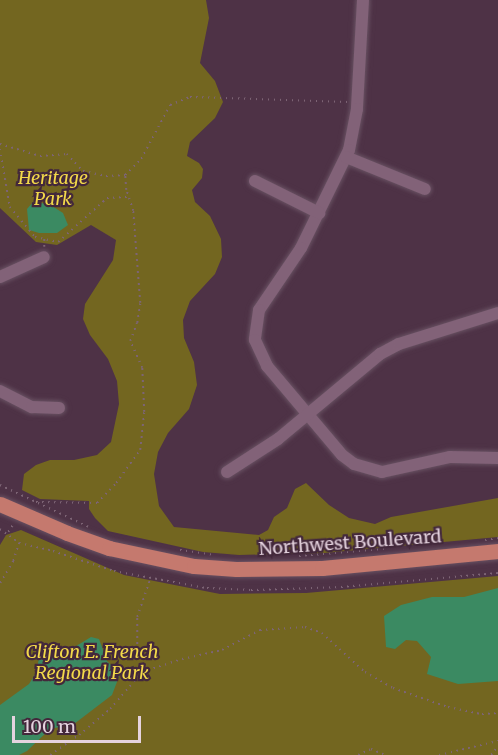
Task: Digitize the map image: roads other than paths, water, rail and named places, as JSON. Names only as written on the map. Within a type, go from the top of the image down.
[{"type":"main road","name":"Northwest Boulevard","points":[[2,509],[109,548],[194,566],[246,569],[322,568],[498,551]]},
{"type":"street","points":[[363,0],[357,103],[354,130],[346,157],[302,248],[265,297],[255,325],[255,340],[267,366],[342,455],[354,464],[367,469],[396,470],[450,457],[498,458]]},
{"type":"street","points":[[346,157],[426,189]]},
{"type":"street","points":[[255,181],[319,213]]},
{"type":"street","points":[[0,277],[44,257]]},
{"type":"street","points":[[227,472],[260,453],[380,354],[399,344],[498,313]]},
{"type":"street","points":[[0,391],[32,407],[59,408]]},
{"type":"park label","name":"Heritage Park","points":[[53,189]]},
{"type":"park label","name":"Clifton E. French Regional Park","points":[[92,663]]}]
